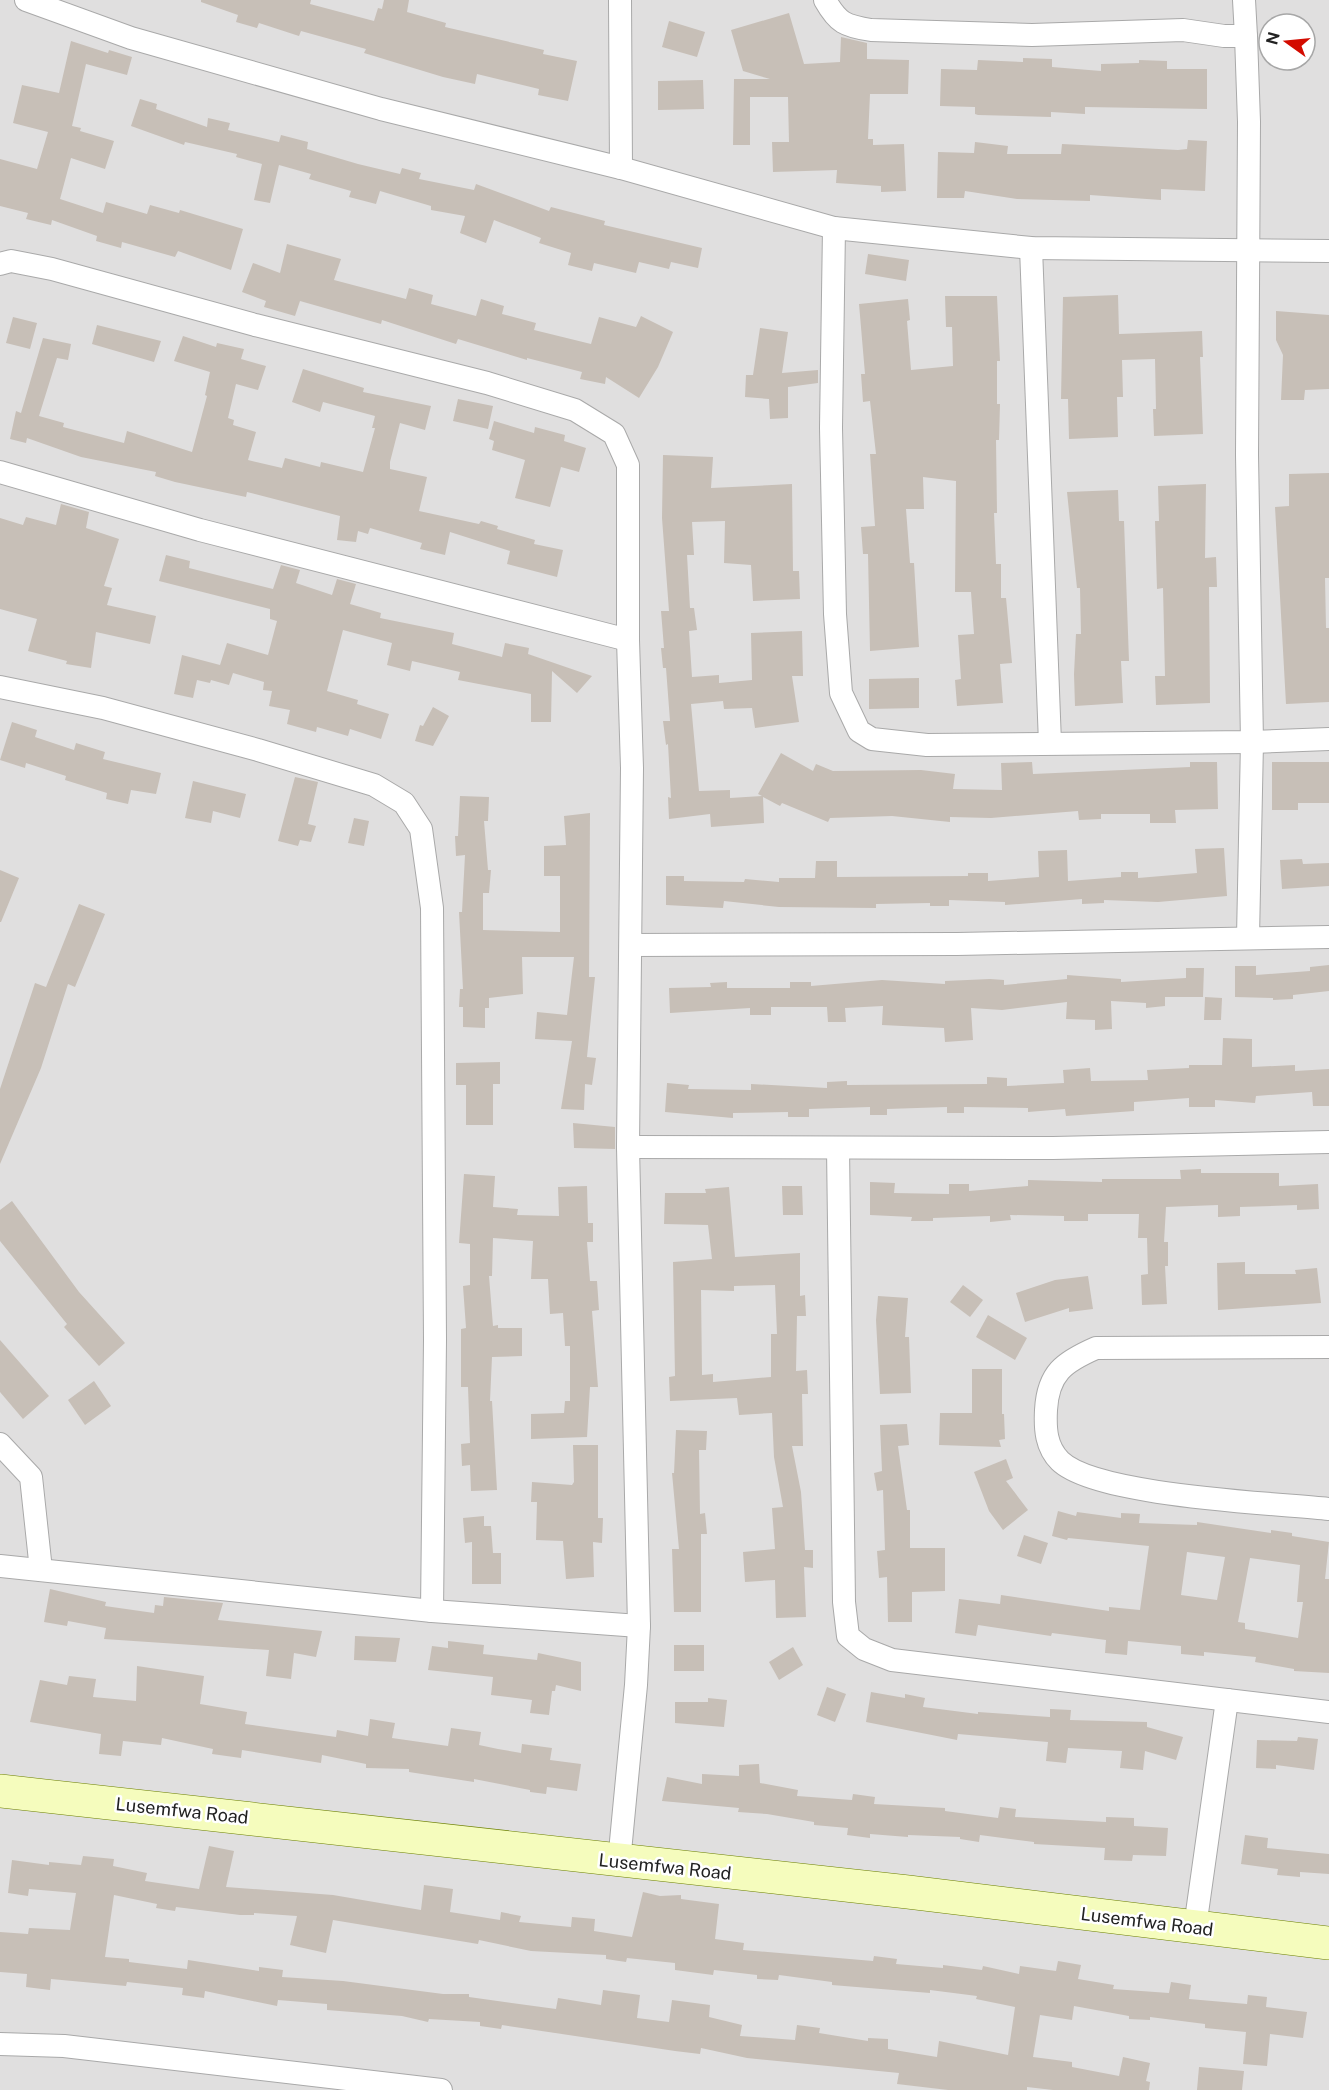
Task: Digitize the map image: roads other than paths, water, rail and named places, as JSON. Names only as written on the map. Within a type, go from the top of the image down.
[{"type":"street","points":[[26,0],[131,38],[302,86],[621,168],[834,228],[1030,248],[1329,251]]},
{"type":"street","points":[[620,0],[621,168]]},
{"type":"street","points":[[825,0],[836,18],[851,27],[871,30],[1032,35],[1183,30],[1224,36],[1246,36]]},
{"type":"street","points":[[1244,0],[1249,122],[1247,455],[1252,742],[1248,937]]},
{"type":"street","points":[[834,228],[831,428],[836,614],[841,693],[859,731],[872,739],[927,745],[1252,742],[1329,739]]},
{"type":"street","points":[[1030,248],[1050,743]]},
{"type":"street","points":[[0,264],[11,261],[52,269],[255,325],[487,383],[575,410],[614,434],[628,465],[628,640],[632,768],[632,945],[628,1147],[639,1626],[635,1697],[619,1862]]},
{"type":"street","points":[[0,472],[200,530],[628,640]]},
{"type":"street","points":[[0,687],[103,708],[258,750],[374,785],[404,803],[421,829],[432,908],[435,1340],[432,1611]]},
{"type":"street","points":[[632,945],[957,944],[1329,937]]},
{"type":"street","points":[[628,1147],[838,1148],[1329,1142]]},
{"type":"street","points":[[838,1148],[844,1602],[848,1636],[864,1649],[892,1660],[1329,1712]]},
{"type":"street","points":[[1329,1347],[1096,1348],[1068,1360],[1047,1390],[1045,1426],[1048,1445],[1061,1462],[1090,1479],[1128,1488],[1329,1509]]},
{"type":"street","points":[[0,1443],[31,1477],[41,1570]]},
{"type":"street","points":[[0,1566],[432,1611],[639,1626]]},
{"type":"street","points":[[1195,1928],[1227,1700]]},
{"type":"street","name":"Lusemfwa Road","points":[[0,1791],[619,1862],[908,1892],[1329,1943]]},
{"type":"street","points":[[0,2044],[64,2046],[441,2090]]}]
